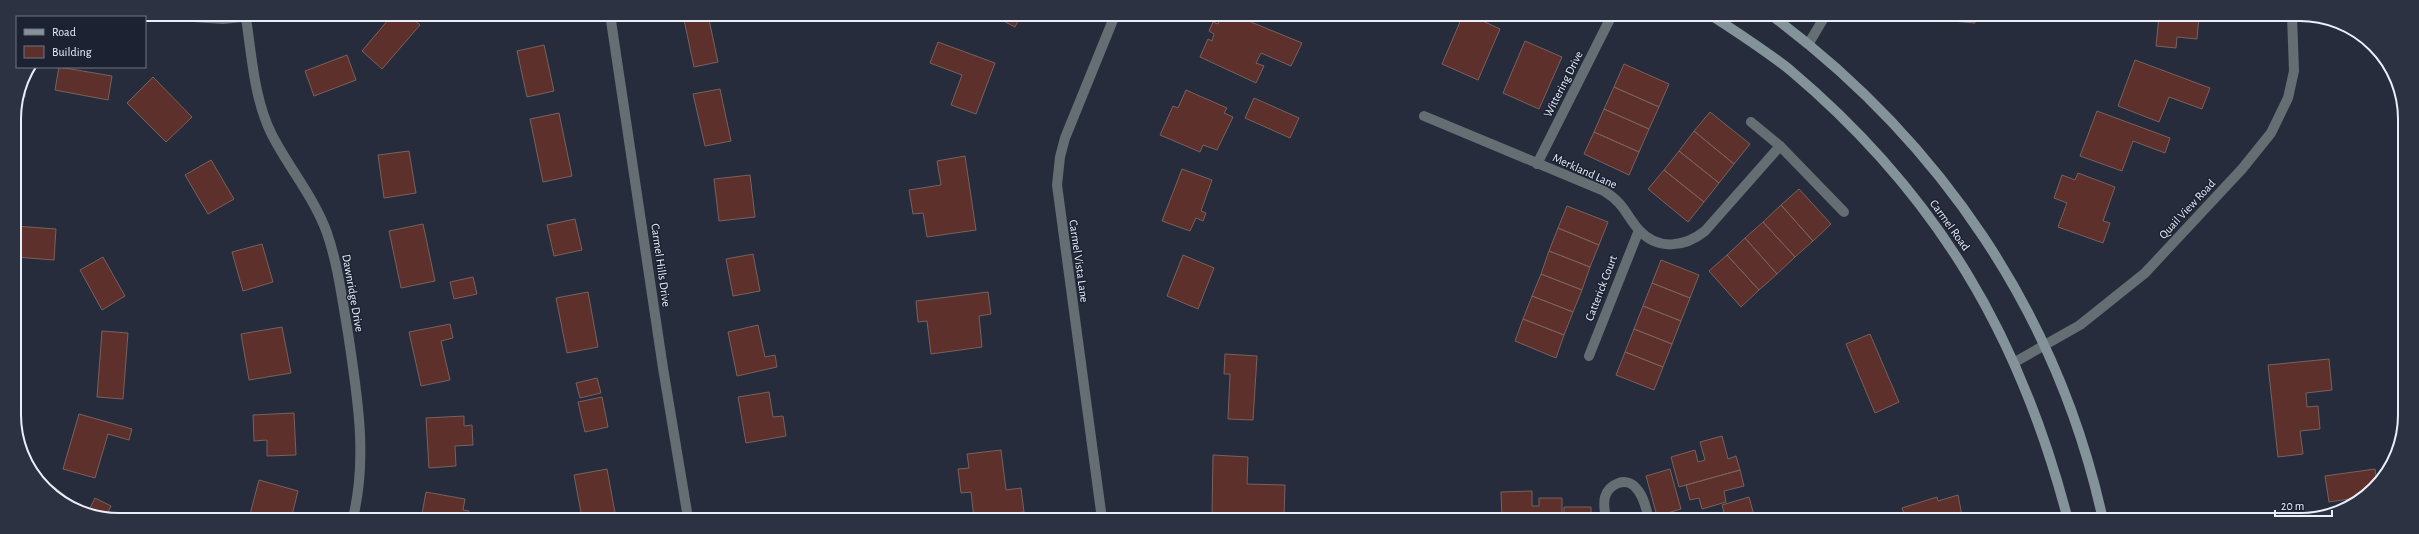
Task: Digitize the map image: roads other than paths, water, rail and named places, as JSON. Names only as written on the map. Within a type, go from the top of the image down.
[{"type":"main road","name":"Carmel Road","points":[[1720,21],[1789,70],[1858,135],[1906,187],[1967,272],[1994,319],[2015,362],[2046,440],[2066,513]]},
{"type":"main road","name":"Carmel Road","points":[[1778,21],[1809,44],[1876,104],[1938,173],[1995,252],[2045,346],[2066,392],[2101,513]]},
{"type":"street","name":"Dawnridge Drive","points":[[247,21],[261,107],[272,135],[309,196],[326,231],[337,266],[360,412],[362,453],[354,513]]},
{"type":"street","name":"Carmel Hills Drive","points":[[611,21],[663,368],[687,513]]},
{"type":"street","name":"Carmel Vista Lane","points":[[1101,513],[1057,185],[1060,157],[1065,138],[1114,21]]},
{"type":"street","name":"Wittering Drive","points":[[1537,164],[1609,21]]},
{"type":"street","points":[[1809,44],[1822,21]]},
{"type":"street","name":"Quail View Road","points":[[2015,362],[2080,325],[2145,273],[2242,169],[2271,133],[2288,98],[2294,71],[2292,21]]},
{"type":"street","name":"Merkland Lane","points":[[1424,116],[1613,197],[1628,211],[1638,230],[1650,239],[1664,245],[1679,245],[1693,240],[1705,231],[1780,146]]},
{"type":"street","points":[[1751,122],[1780,146],[1844,212]]},
{"type":"street","name":"Catterick Court","points":[[1589,356],[1638,230]]},
{"type":"street","points":[[1606,513],[1605,498],[1612,486],[1621,482],[1630,482],[1637,488],[1647,513]]}]
